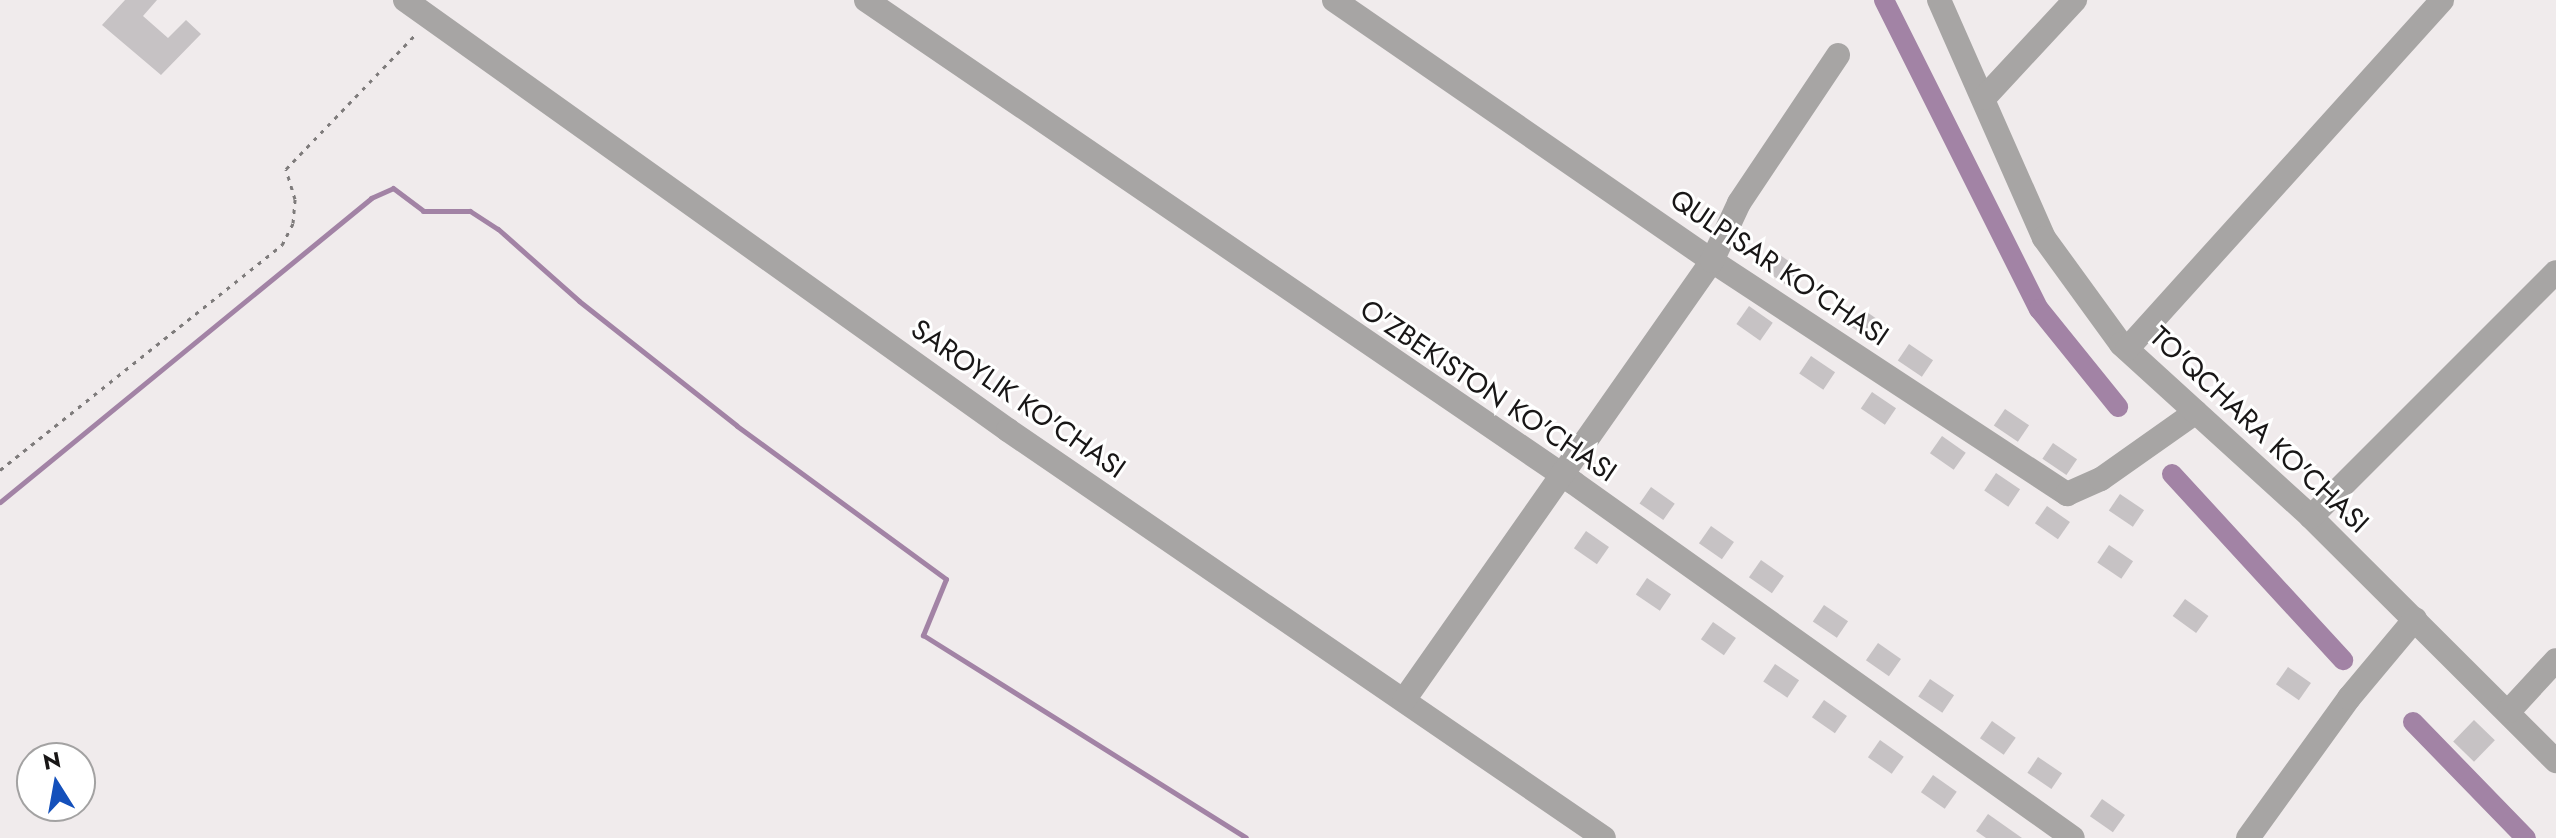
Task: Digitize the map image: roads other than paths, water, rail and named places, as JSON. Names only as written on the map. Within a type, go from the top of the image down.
[{"type":"street","name":"SAROYLIK KO'CHASI","points":[[405,0],[1008,430],[1604,838]]},
{"type":"street","name":"O'ZBEKISTON KO'CHASI","points":[[866,0],[1559,473],[2073,838]]},
{"type":"street","name":"QULPISAR KO'CHASI","points":[[1334,0],[1712,261],[2067,494],[2101,479],[2196,412]]},
{"type":"street","name":"TO'QCHARA KO'CHASI","points":[[1939,0],[2044,238],[2127,349],[2311,517],[2556,761]]},
{"type":"street","points":[[1984,98],[2075,0]]},
{"type":"street","points":[[2127,349],[2442,0]]},
{"type":"street","points":[[1404,700],[1559,473],[1712,261],[1739,203],[1838,55]]},
{"type":"street","points":[[2311,517],[2556,272]]},
{"type":"street","points":[[2248,838],[2349,698],[2415,619]]},
{"type":"street","points":[[2509,711],[2556,660]]},
{"type":"waterway","points":[[1884,0],[2039,309],[2118,407]]},
{"type":"waterway","points":[[0,502],[371,198],[393,188],[423,211],[470,211],[498,229],[579,301],[737,426],[946,579],[923,635],[1246,838]]},
{"type":"waterway","points":[[2172,474],[2343,660]]},
{"type":"waterway","points":[[2413,722],[2526,838]]}]
